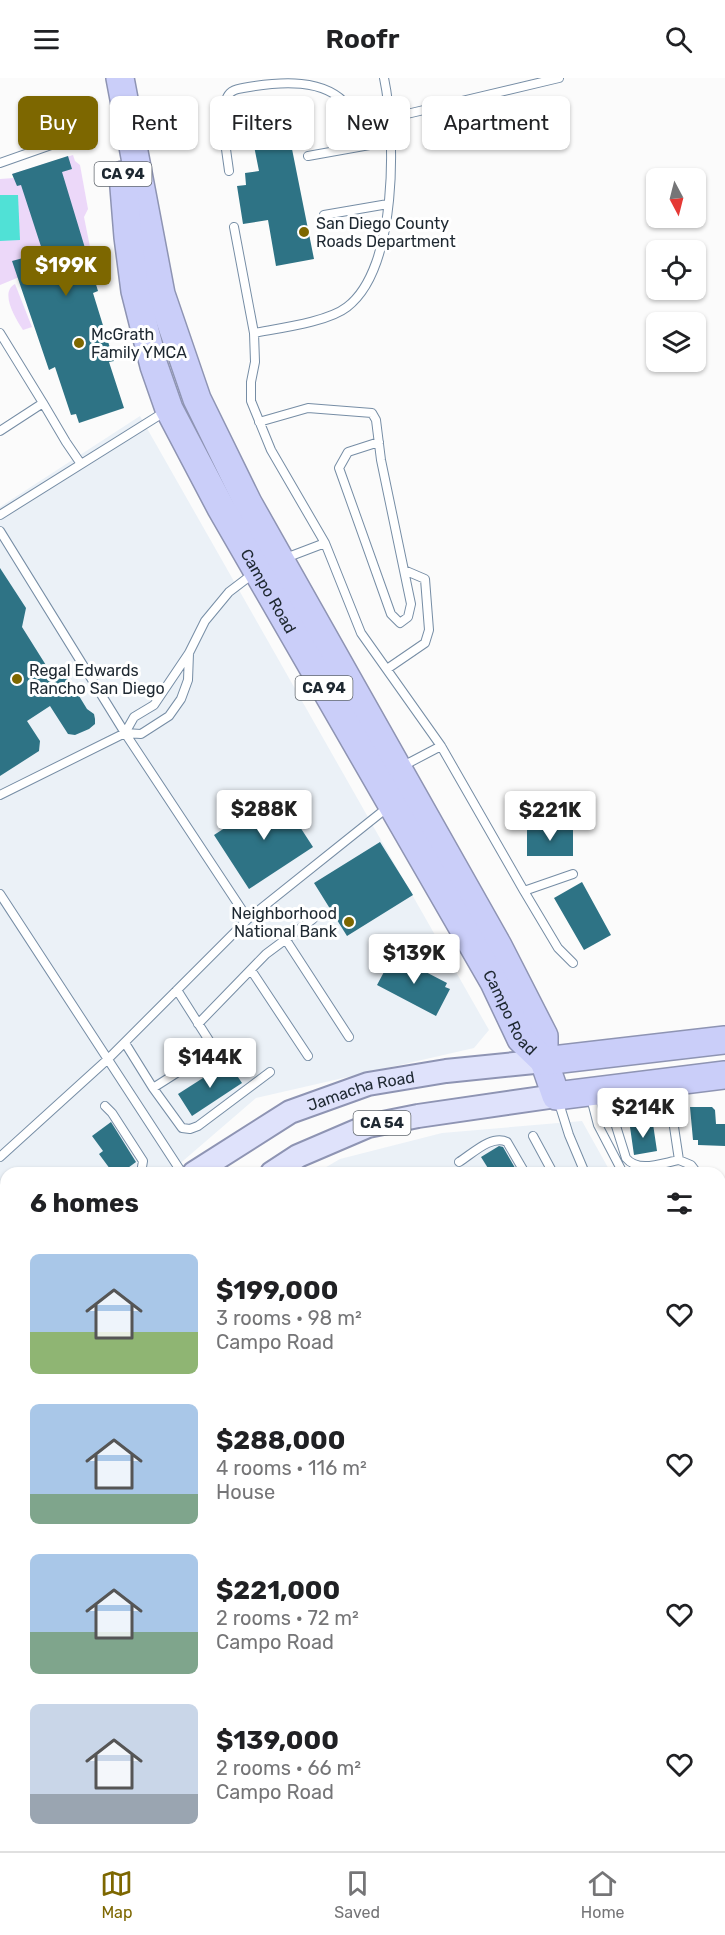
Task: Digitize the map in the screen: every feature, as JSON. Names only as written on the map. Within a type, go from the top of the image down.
[{"type":"highway","name":"Campo Road","points":[[115,78],[128,237],[135,291],[154,366],[169,409],[221,508],[268,566],[397,769],[498,946],[544,1036],[544,1061],[556,1096]]},
{"type":"highway","name":"Campo Road","points":[[120,78],[161,294],[197,399],[248,503],[268,566],[392,804],[494,982],[521,1039],[544,1061]]},
{"type":"highway","name":"Campo Road","points":[[544,1061],[725,1040]]},
{"type":"highway","points":[[556,1096],[725,1075]]},
{"type":"main road","name":"Jamacha Road","points":[[203,1167],[290,1112],[368,1084],[446,1071],[544,1061]]},
{"type":"main road","name":"CA 54","points":[[281,1167],[298,1155],[368,1126],[418,1116],[556,1096]]},
{"type":"lane","points":[[229,171],[223,110],[228,94],[234,89],[294,78],[314,79],[326,83],[341,96]]},
{"type":"lane","points":[[384,78],[387,96]]},
{"type":"lane","points":[[410,113],[559,78]]},
{"type":"lane","points":[[0,163],[37,150]]},
{"type":"lane","points":[[308,156],[340,150]]},
{"type":"lane","points":[[254,333],[320,319],[346,308],[360,295],[374,266],[383,239],[391,186],[392,150]]},
{"type":"lane","points":[[324,215],[388,204]]},
{"type":"lane","points":[[234,227],[254,333],[255,362],[251,382],[251,401],[271,450],[325,543],[361,633],[441,746],[558,948],[573,963]]},
{"type":"lane","points":[[0,333],[81,464]]},
{"type":"lane","points":[[0,431],[43,403]]},
{"type":"lane","points":[[260,423],[308,408],[372,413],[376,420],[411,604],[408,616],[400,623],[391,614],[339,468],[348,452],[379,442]]},
{"type":"lane","points":[[0,515],[169,409]]},
{"type":"lane","points":[[0,531],[125,733],[248,919]]},
{"type":"lane","points":[[125,733],[134,717],[153,705],[189,653],[205,621],[229,592],[268,566],[325,543]]},
{"type":"lane","points":[[387,669],[425,643],[429,630],[425,579],[404,570]]},
{"type":"lane","points":[[0,795],[125,733],[141,734],[169,716],[181,699],[188,680],[189,653]]},
{"type":"lane","points":[[397,769],[441,746]]},
{"type":"lane","points":[[0,1157],[125,1043],[248,919],[392,804]]},
{"type":"lane","points":[[524,891],[573,874]]},
{"type":"lane","points":[[0,894],[178,1167]]},
{"type":"lane","points":[[198,1024],[266,954],[313,919]]},
{"type":"lane","points":[[286,940],[349,1037]]},
{"type":"lane","points":[[251,970],[308,1056]]},
{"type":"lane","points":[[153,1088],[208,1053],[210,1049],[210,1042],[177,990]]},
{"type":"lane","points":[[125,1043],[153,1088],[182,1128],[190,1130],[270,1072]]},
{"type":"lane","points":[[668,1081],[679,1160]]},
{"type":"lane","points":[[598,1091],[630,1164],[640,1167],[679,1160],[692,1167]]},
{"type":"lane","points":[[598,1091],[598,1125],[620,1167]]},
{"type":"lane","points":[[556,1096],[582,1167]]},
{"type":"lane","points":[[105,1106],[143,1161],[142,1167]]},
{"type":"lane","points":[[532,1136],[550,1167]]},
{"type":"lane","points":[[459,1162],[494,1140],[502,1140],[507,1142],[522,1167]]},
{"type":"shaded area","points":[[73,155],[75,161],[80,165],[88,209],[84,217],[90,247],[86,249],[87,255],[0,285],[0,179],[14,178],[12,174]]},
{"type":"shaded area","points":[[15,284],[32,327],[23,330],[10,305],[9,293]]},
{"type":"shaded area","points":[[140,416],[489,1030],[474,1048],[256,1098],[176,1167],[0,1167],[0,507]]},
{"type":"shaded area","points":[[582,1121],[608,1167],[326,1167],[340,1159],[442,1133]]},
{"type":"water","points":[[0,195],[18,195],[20,240],[0,241]]},
{"type":"building","points":[[255,150],[292,150],[314,259],[276,266],[268,220],[243,224],[237,186],[246,185],[245,173],[259,171]]},
{"type":"building","name":"McGrath Family YMCA","points":[[68,156],[72,169],[62,172],[98,291],[93,293],[114,361],[109,362],[124,408],[79,423],[76,414],[71,415],[55,367],[49,370],[12,261],[23,258],[28,274],[48,268],[21,185],[17,186],[12,174]]},
{"type":"building","points":[[0,568],[26,608],[22,627],[49,670],[65,673],[87,709],[94,714],[95,724],[75,735],[68,734],[50,706],[27,721],[40,741],[39,751],[0,776]]},
{"type":"building","points":[[278,793],[313,847],[249,889],[214,835]]},
{"type":"building","points":[[527,829],[573,829],[573,856],[527,856]]},
{"type":"building","points":[[380,842],[413,895],[347,936],[314,883]]},
{"type":"building","points":[[582,882],[611,935],[584,950],[554,898]]},
{"type":"building","points":[[393,955],[447,983],[445,987],[450,989],[436,1016],[377,985]]},
{"type":"building","points":[[228,1062],[242,1083],[192,1116],[178,1094]]},
{"type":"building","points":[[690,1107],[712,1107],[715,1110],[716,1124],[725,1124],[725,1146],[698,1145],[698,1140],[693,1140]]},
{"type":"building","points":[[111,1122],[136,1162],[129,1167],[109,1167],[99,1154],[103,1151],[92,1136]]},
{"type":"building","points":[[653,1124],[657,1151],[634,1155],[630,1127]]},
{"type":"building","points":[[499,1146],[503,1147],[515,1167],[487,1167],[481,1157]]},
{"type":"place","name":"San Diego County Roads Department","points":[[304,232]]},
{"type":"place","name":"McGrath Family YMCA","points":[[79,343]]},
{"type":"place","name":"Regal Edwards Rancho San Diego","points":[[17,679]]},
{"type":"place","name":"Neighborhood National Bank","points":[[349,922]]}]
